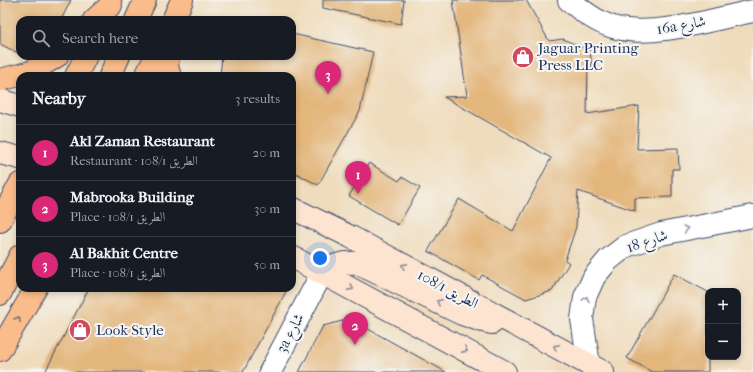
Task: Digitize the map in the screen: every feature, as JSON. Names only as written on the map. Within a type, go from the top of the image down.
[{"type":"main road","points":[[138,16],[145,0]]},
{"type":"main road","points":[[99,16],[109,8]]},
{"type":"main road","points":[[30,72],[50,60]]},
{"type":"main road","points":[[78,72],[84,60]]},
{"type":"main road","points":[[112,72],[117,60]]},
{"type":"main road","points":[[148,72],[154,60]]},
{"type":"main road","points":[[168,60],[167,67],[169,72]]},
{"type":"main road","points":[[0,80],[16,76]]},
{"type":"main road","points":[[0,221],[16,191]]},
{"type":"main road","points":[[0,294],[16,264]]},
{"type":"main road","points":[[0,350],[34,292]]},
{"type":"street","name":"16a شارع","points":[[569,0],[584,14],[613,27],[645,32],[753,11]]},
{"type":"street","points":[[0,100],[16,105]]},
{"type":"street","points":[[0,153],[16,157]]},
{"type":"street","name":"108/1 الطريق","points":[[296,210],[351,237],[596,368]]},
{"type":"street","name":"شارع 18","points":[[596,368],[582,319],[585,297],[594,277],[608,260],[626,246],[661,234],[753,216]]},
{"type":"street","points":[[296,259],[505,372]]},
{"type":"street","points":[[322,273],[332,266],[344,262],[357,263],[462,314],[497,324],[515,325]]},
{"type":"street","name":"3a شارع","points":[[270,372],[322,273]]},
{"type":"building","points":[[0,0],[71,0],[63,16],[16,16],[16,52],[0,44]]},
{"type":"building","points":[[323,0],[404,0],[401,24],[323,8]]},
{"type":"building","points":[[453,0],[526,0],[549,41],[563,39],[590,51],[592,67],[588,67],[587,114],[639,106],[637,149],[678,148],[679,169],[672,169],[672,197],[635,198],[635,211],[578,191],[576,227],[565,260],[569,263],[552,291],[526,299],[482,275],[479,280],[428,251],[459,199],[513,231],[551,158],[444,97],[467,96]]},
{"type":"building","points":[[296,35],[373,52],[360,111],[318,185],[296,173],[296,72],[220,72],[222,60],[296,60]]},
{"type":"building","points":[[369,163],[399,181],[402,177],[420,188],[398,225],[349,196]]},
{"type":"building","points":[[674,274],[705,290],[705,360],[708,360],[708,372],[652,372],[627,358]]},
{"type":"building","points":[[87,292],[286,292],[243,372],[45,372]]},
{"type":"building","points":[[350,319],[446,372],[299,372],[323,326]]},
{"type":"place","name":"Jaguar Printing Press LLC","points":[[523,57]]},
{"type":"place","name":"Al Bakhit Centre","points":[[328,94]]},
{"type":"place","name":"Akl Zaman Restaurant","points":[[358,194]]},
{"type":"place","name":"Look Style","points":[[80,330]]},
{"type":"place","name":"Mabrooka Building","points":[[355,345]]}]
